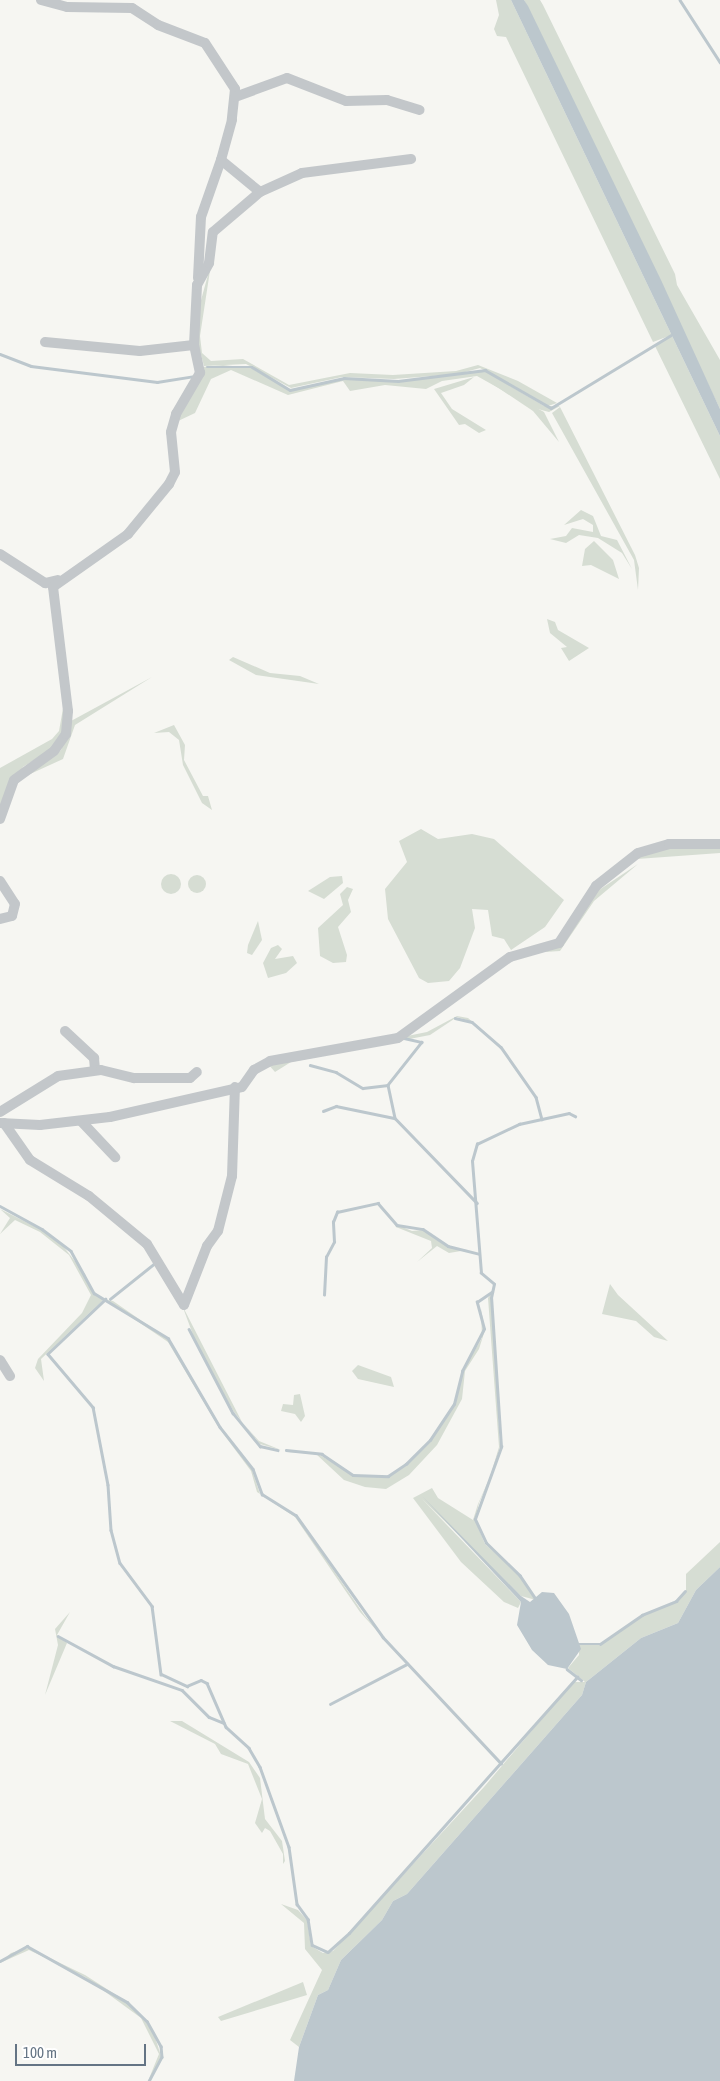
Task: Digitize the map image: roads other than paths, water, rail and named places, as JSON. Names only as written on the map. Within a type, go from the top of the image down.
[{"type":"street","points":[[0,554],[45,583],[58,580],[112,548],[169,484],[176,472],[171,432],[200,373],[194,345],[201,217],[221,160],[235,97],[220,63],[190,34],[158,25],[132,8],[67,7],[41,0]]},
{"type":"street","points":[[235,97],[287,78],[346,101],[387,100],[419,110]]},
{"type":"street","points":[[221,160],[260,192]]},
{"type":"street","points":[[198,285],[208,263],[213,232],[260,192],[302,173],[411,160]]},
{"type":"street","points":[[45,342],[140,351],[194,345]]},
{"type":"street","points":[[0,819],[14,780],[54,751],[66,734],[68,711],[53,596],[58,580]]},
{"type":"street","points":[[2,1123],[81,1122],[245,1085],[254,1070],[270,1061],[398,1038],[510,957],[559,943],[596,886],[638,853],[670,844],[720,844]]},
{"type":"street","points":[[0,881],[15,904],[12,916],[0,919]]},
{"type":"street","points":[[66,1031],[94,1058],[95,1070]]},
{"type":"street","points":[[0,1112],[52,1077],[95,1070],[134,1078],[190,1078],[197,1072]]},
{"type":"street","points":[[2,1123],[30,1160],[89,1196],[146,1244],[184,1304],[207,1246],[218,1231],[232,1176],[235,1087]]},
{"type":"street","points":[[81,1122],[115,1157]]},
{"type":"street","points":[[0,1360],[10,1376]]},
{"type":"waterway","points":[[680,0],[720,62]]},
{"type":"waterway","points":[[207,367],[252,367],[290,390],[344,378],[398,381],[485,370],[551,408],[671,335]]},
{"type":"waterway","points":[[0,354],[31,366],[157,382],[194,376]]},
{"type":"waterway","points":[[455,1018],[472,1022],[501,1047],[536,1097],[542,1119]]},
{"type":"waterway","points":[[404,1038],[422,1042],[388,1085],[395,1118],[477,1203]]},
{"type":"waterway","points":[[310,1065],[336,1072],[363,1088],[388,1085]]},
{"type":"waterway","points":[[323,1111],[336,1106],[394,1118]]},
{"type":"waterway","points":[[536,1600],[520,1576],[486,1543],[475,1519],[501,1447],[491,1298],[494,1284],[481,1273],[472,1161],[477,1144],[519,1124],[569,1113],[575,1116]]},
{"type":"waterway","points":[[324,1295],[326,1257],[334,1242],[333,1222],[337,1212],[378,1203],[397,1225],[423,1229],[448,1246],[479,1254]]},
{"type":"waterway","points":[[0,1206],[42,1229],[71,1251],[94,1293],[168,1338],[220,1427],[253,1469],[262,1494],[296,1515],[383,1637],[501,1763]]},
{"type":"waterway","points":[[110,1299],[155,1263]]},
{"type":"waterway","points":[[286,1450],[322,1454],[353,1475],[388,1476],[406,1464],[430,1440],[454,1404],[462,1371],[484,1329],[477,1302],[492,1292]]},
{"type":"waterway","points":[[106,1299],[48,1354],[93,1407],[108,1485],[111,1530],[120,1563],[152,1606],[161,1674],[187,1686],[201,1680],[207,1683],[226,1727],[249,1748],[260,1767],[289,1847],[297,1904],[308,1919],[312,1945],[328,1952],[349,1933],[577,1677]]},
{"type":"waterway","points":[[189,1329],[233,1413],[260,1446],[278,1450]]},
{"type":"waterway","points":[[579,1644],[600,1644],[642,1615],[676,1601],[685,1591]]},
{"type":"waterway","points":[[58,1636],[113,1666],[182,1690],[209,1717],[224,1723]]},
{"type":"waterway","points":[[330,1704],[407,1664]]},
{"type":"waterway","points":[[567,1669],[581,1680]]},
{"type":"waterway","points":[[0,1961],[27,1946],[127,2002],[147,2021],[161,2046],[162,2057],[149,2081]]}]
